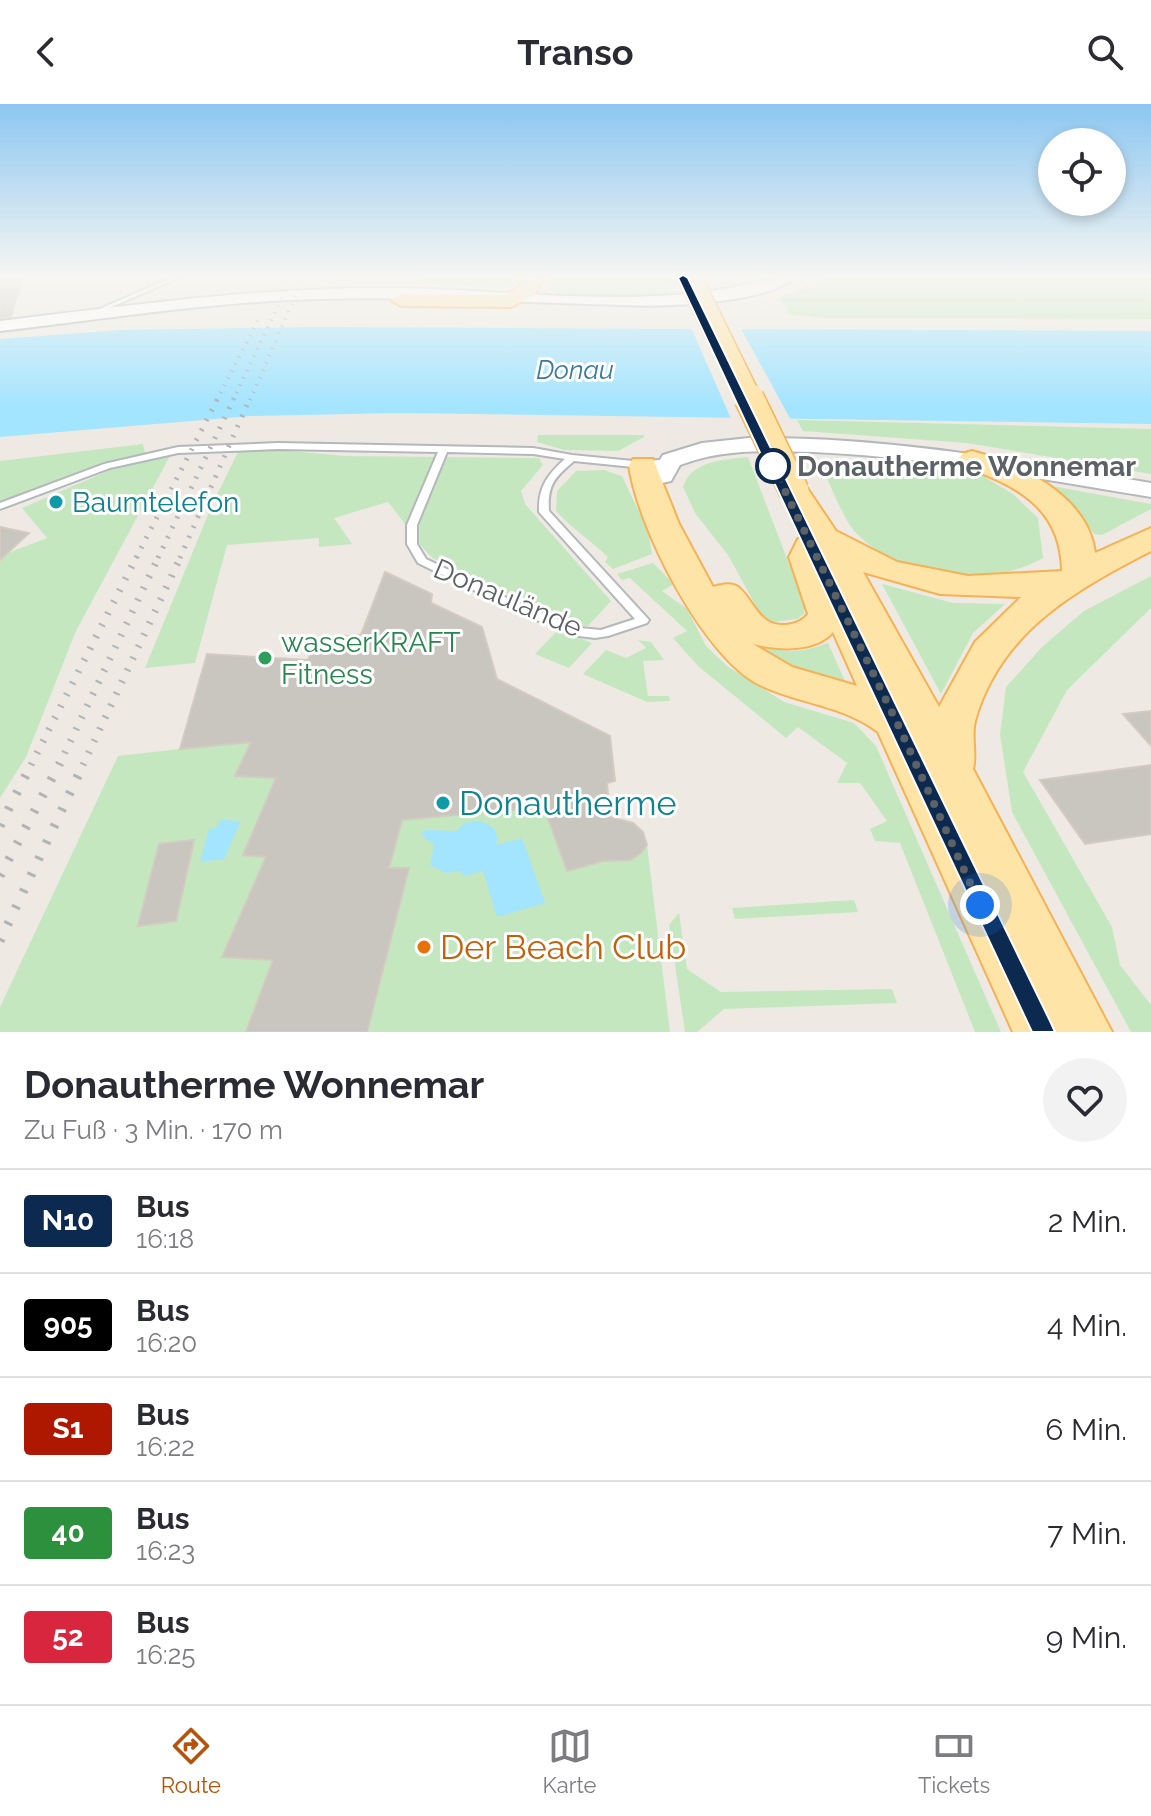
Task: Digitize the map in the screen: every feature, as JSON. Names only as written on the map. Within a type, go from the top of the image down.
[{"type":"main road","points":[[698,321],[816,540],[900,729],[1042,1032]]},
{"type":"main road","points":[[710,321],[789,491]]},
{"type":"main road","points":[[972,460],[1012,476],[1058,511],[1077,545],[1070,579]]},
{"type":"main road","points":[[816,540],[806,557],[826,614],[823,623],[808,633],[780,638],[749,629],[739,620],[659,467],[646,487],[723,635],[737,649],[755,665],[785,680],[864,703],[883,712],[900,729]]},
{"type":"main road","points":[[956,782],[950,732],[957,710],[988,651],[1007,627],[1070,579],[1151,538]]},
{"type":"main road","points":[[816,540],[920,582],[981,588],[1070,579]]},
{"type":"main road","points":[[816,540],[862,597],[1084,1032]]},
{"type":"street","points":[[0,326],[38,321]]},
{"type":"street","points":[[659,467],[706,449],[741,444],[844,447],[972,460],[1151,490]]},
{"type":"lane","points":[[0,506],[107,466],[155,454],[244,446],[533,451],[659,467]]},
{"type":"lane","name":"Donaulände","points":[[443,451],[412,525],[412,544],[422,561],[558,623],[590,634],[613,631],[643,620],[544,512],[542,492],[553,474],[572,458]]},
{"type":"green space","points":[[797,420],[1151,429],[1151,474],[967,443],[803,431]]},
{"type":"green space","points":[[538,435],[644,437],[618,451],[564,450],[537,442]]},
{"type":"green space","points":[[143,444],[145,453],[97,466],[0,501],[0,461]]},
{"type":"green space","points":[[267,449],[345,456],[539,458],[543,465],[521,491],[525,504],[611,601],[588,626],[577,626],[434,559],[388,502],[334,518],[352,544],[319,547],[319,538],[227,545],[195,663],[145,668],[210,510],[220,504],[214,501],[238,452]]},
{"type":"green space","points":[[170,456],[76,631],[26,757],[0,798],[0,556],[47,538],[22,508],[110,470]]},
{"type":"green space","points":[[748,457],[804,603],[804,614],[797,619],[774,622],[762,617],[728,555],[695,513],[683,487],[693,471],[701,466]]},
{"type":"green space","points":[[820,462],[875,464],[981,475],[1013,494],[1038,518],[1043,558],[1021,568],[972,576],[947,575],[898,562],[876,550],[852,528]]},
{"type":"green space","points":[[604,470],[622,476],[648,531],[652,554],[613,569],[605,562],[608,557],[556,511],[557,491],[576,471]]},
{"type":"green space","points":[[1046,485],[1151,504],[1151,509],[1102,535],[1094,534],[1077,510]]},
{"type":"green space","points":[[653,563],[674,584],[662,591],[687,609],[706,646],[727,666],[784,702],[854,723],[876,746],[1001,1032],[975,1032],[900,843],[875,841],[870,829],[887,821],[860,783],[837,783],[847,763],[798,727],[786,738],[698,666],[673,638],[687,631],[630,578],[622,580],[617,574]]},
{"type":"green space","points":[[385,572],[432,594],[431,603],[482,627],[497,679],[610,736],[615,781],[607,784],[610,820],[647,845],[670,1032],[0,1032],[0,1007],[118,756],[180,749],[207,654],[307,660],[324,638],[360,634]]},
{"type":"green space","points":[[1151,576],[1151,608],[1067,690],[1023,772],[1112,927],[1120,965],[1151,1005],[1151,1032],[1131,1032],[1012,812],[1000,734],[1006,687],[1043,646],[1084,611]]},
{"type":"green space","points":[[882,584],[953,603],[1005,604],[973,633],[941,694]]},
{"type":"green space","points":[[558,630],[592,643],[569,668],[535,654]]},
{"type":"green space","points":[[740,634],[773,649],[804,650],[828,643],[848,688],[776,668]]},
{"type":"green space","points":[[638,640],[651,642],[664,660],[643,661],[648,696],[669,696],[670,701],[647,702],[583,674],[606,650],[626,658],[646,648]]},
{"type":"green space","points":[[854,900],[858,912],[735,919],[732,908]]},
{"type":"green space","points":[[679,913],[687,969],[721,992],[892,989],[897,1003],[724,1009],[697,1032],[685,1032],[669,925]]},
{"type":"water","name":"Donau","points":[[311,327],[1151,331],[1151,424],[399,413],[251,416],[0,437],[0,339],[121,330]]},
{"type":"water","points":[[221,820],[241,821],[224,859],[200,862],[209,829],[216,828]]},
{"type":"water","points":[[481,821],[494,828],[498,840],[495,845],[522,838],[545,903],[497,917],[483,871],[463,876],[460,871],[446,873],[430,865],[434,845],[421,835],[425,830],[456,831],[464,823]]},
{"type":"pier","points":[[690,325],[739,325],[792,422],[732,421]]},
{"type":"building","points":[[0,527],[29,533],[0,560]]},
{"type":"building","name":"Donautherme","points":[[385,572],[432,594],[431,603],[482,627],[497,679],[610,736],[615,781],[607,783],[610,817],[633,823],[643,832],[647,845],[630,860],[603,861],[567,871],[544,807],[402,820],[389,868],[409,868],[367,1032],[246,1032],[273,960],[222,957],[266,857],[243,855],[276,778],[235,776],[251,742],[180,749],[207,654],[307,660],[324,638],[361,635]]},
{"type":"building","points":[[1151,711],[1151,746],[1123,714]]},
{"type":"building","points":[[1151,765],[1151,834],[1085,844],[1040,780]]},
{"type":"building","points":[[194,840],[176,921],[138,926],[159,844]]},
{"type":"railway","points":[[217,400],[257,321]]},
{"type":"railway","points":[[233,400],[271,321]]},
{"type":"railway","points":[[250,400],[284,321]]},
{"type":"railway","points":[[136,558],[218,398]]},
{"type":"railway","points":[[158,558],[234,398]]},
{"type":"railway","points":[[180,558],[250,398]]},
{"type":"railway","points":[[31,765],[137,556]]},
{"type":"railway","points":[[60,764],[159,556]]},
{"type":"railway","points":[[83,765],[181,556]]},
{"type":"railway","points":[[0,826],[32,763]]},
{"type":"railway","points":[[0,941],[84,763]]},
{"type":"railway","points":[[0,876],[60,764]]},
{"type":"bus line","name":"N10","points":[[704,321],[1042,1032]]},
{"type":"place","name":"Donautherme Wonnemar","points":[[773,466]]},
{"type":"place","name":"Baumtelefon","points":[[56,502]]},
{"type":"place","name":"wasserKRAFT Fitness","points":[[265,658]]},
{"type":"place","name":"Donautherme","points":[[443,803]]},
{"type":"place","name":"Der Beach Club","points":[[424,947]]},
{"type":"route","points":[[773,466],[900,729],[980,905]]}]
